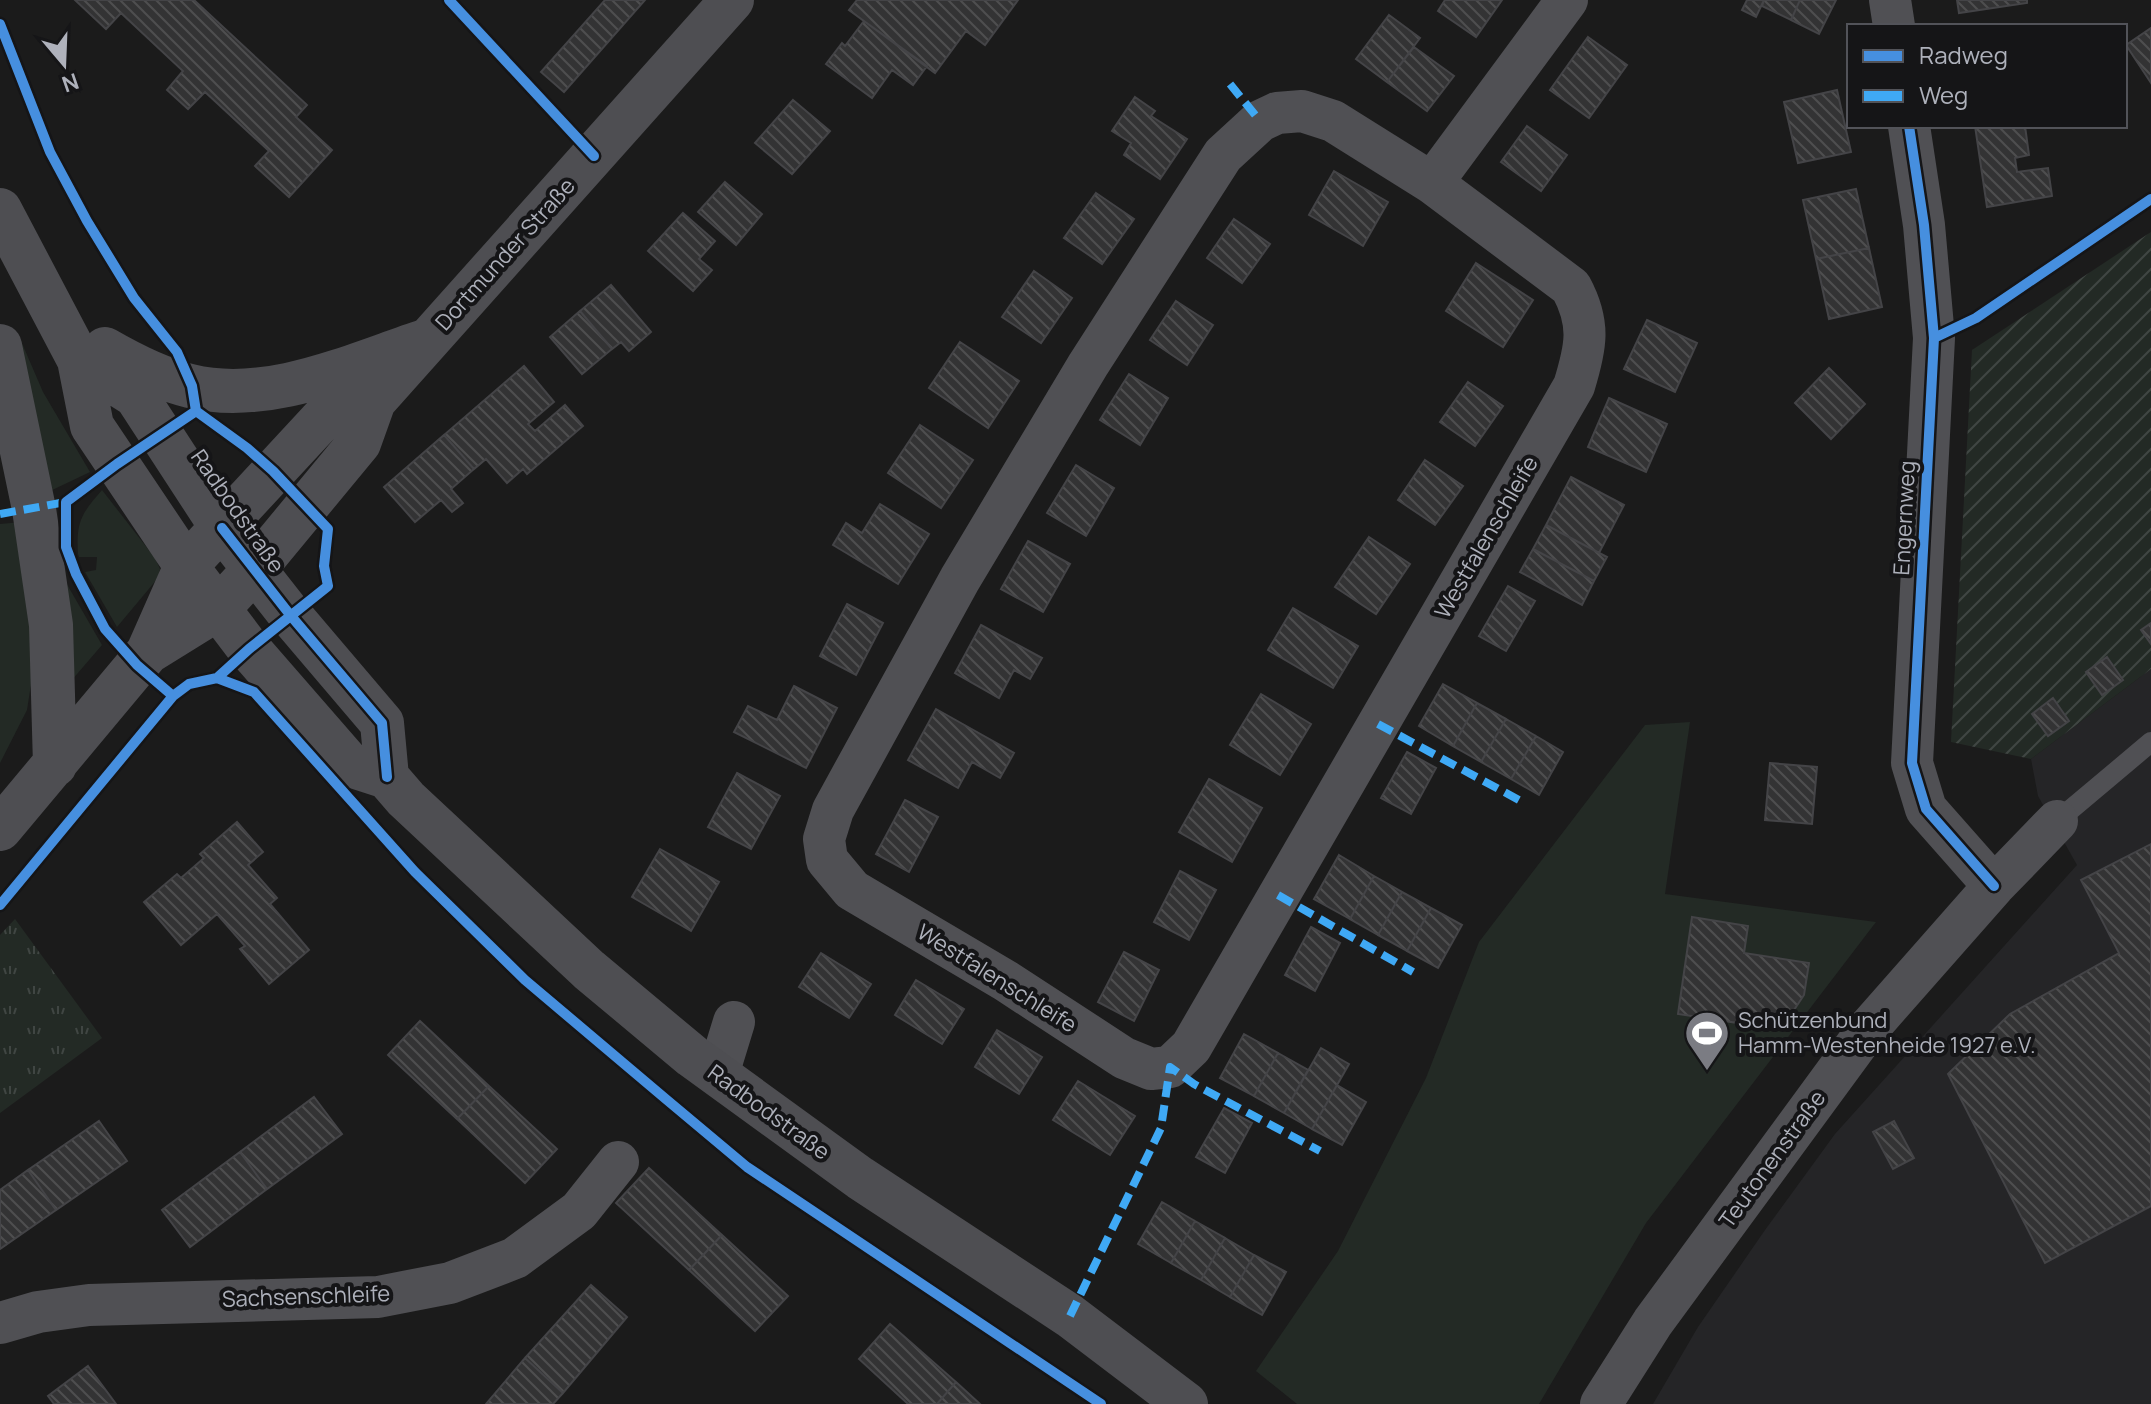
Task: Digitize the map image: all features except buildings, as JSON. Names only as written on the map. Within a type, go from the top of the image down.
[{"type":"main road","name":"Dortmunder Straße","points":[[148,652],[219,608],[254,570],[359,443],[374,401],[732,0]]},
{"type":"main road","name":"Radbodstraße","points":[[0,210],[79,360],[92,426],[186,566],[249,649],[350,765],[387,777],[406,799],[589,970],[692,1056],[860,1178],[1070,1316],[1186,1404]]},
{"type":"main road","points":[[59,323],[132,365],[192,386],[229,391],[282,386],[427,340]]},
{"type":"main road","points":[[0,346],[34,509],[51,625],[55,765]]},
{"type":"main road","name":"Radbodstraße","points":[[79,360],[136,396],[222,528],[382,723],[387,777]]},
{"type":"main road","name":"Dortmunder Straße","points":[[0,829],[148,652],[186,566],[325,416],[374,401]]},
{"type":"street","points":[[1432,183],[1567,0]]},
{"type":"street","points":[[1890,0],[1894,24]]},
{"type":"street","name":"Westfalenschleife","points":[[1302,111],[1333,121],[1432,183],[1571,287],[1582,307],[1584,355],[1574,386],[1191,1047],[1170,1067],[1151,1069],[1124,1058],[1006,981],[852,890],[827,860],[824,839],[833,810],[960,579],[1080,378],[1223,155],[1260,121],[1277,113],[1302,111]]},
{"type":"street","name":"Engernweg","points":[[1909,128],[1924,225],[1934,338],[1912,763],[1926,809],[1994,886]]},
{"type":"street","name":"Teutonenstraße","points":[[1601,1404],[1653,1322],[1868,1029],[1994,886],[2057,821]]},
{"type":"street","points":[[718,1074],[734,1022]]},
{"type":"street","name":"Sachsenschleife","points":[[0,1323],[38,1312],[89,1305],[378,1297],[450,1283],[515,1258],[579,1211],[618,1162]]},
{"type":"lane","points":[[2057,821],[2151,742]]},
{"type":"shaded area","points":[[2151,669],[2151,1404],[1653,1404],[1698,1327],[1835,1134],[2077,865],[2038,796],[2031,759]]},
{"type":"green space","points":[[2151,232],[2151,669],[2031,759],[1951,742],[1972,350]]},
{"type":"green space","points":[[13,334],[18,334],[43,392],[90,472],[48,492]]},
{"type":"green space","points":[[102,490],[155,558],[160,569],[158,578],[117,627],[85,572],[96,570],[97,557],[79,557],[78,554],[81,519]]},
{"type":"green space","points":[[22,522],[34,665],[27,710],[0,763],[0,524]]},
{"type":"green space","points":[[61,574],[102,645],[65,688]]},
{"type":"green space","points":[[1690,722],[1665,894],[1876,922],[1646,1223],[1539,1404],[1297,1404],[1256,1371],[1338,1251],[1426,1078],[1479,942],[1645,725]]},
{"type":"green space","points":[[15,919],[102,1038],[0,1113],[0,935]]},
{"type":"marked path","points":[[1230,84],[1260,121]]},
{"type":"marked path","points":[[0,514],[66,502]]},
{"type":"marked path","points":[[1378,724],[1519,800]]},
{"type":"marked path","points":[[1278,895],[1413,972]]},
{"type":"marked path","points":[[1070,1316],[1161,1128],[1170,1067],[1194,1084],[1320,1151]]},
{"type":"cycle path","points":[[449,0],[594,156]]},
{"type":"cycle path","points":[[0,24],[50,152],[134,298],[177,352],[192,386],[196,411]]},
{"type":"cycle path","points":[[1909,128],[1924,225],[1934,338],[1912,763],[1926,809],[1994,886]]},
{"type":"cycle path","points":[[1934,338],[1976,318],[2151,199]]},
{"type":"cycle path","points":[[196,411],[273,471],[328,529],[324,566],[328,586],[217,678],[189,684],[173,696],[137,665],[105,629],[76,574],[66,547],[66,502],[196,411]]},
{"type":"cycle path","points":[[222,528],[291,616],[382,723],[387,777]]},
{"type":"cycle path","points":[[217,678],[254,692],[415,872],[525,980],[747,1167],[1101,1404]]},
{"type":"cycle path","points":[[0,905],[173,696]]},
{"type":"place","name":"Schützenbund Hamm-Westenheide 1927 e.V.","points":[[1707,1072]]}]
